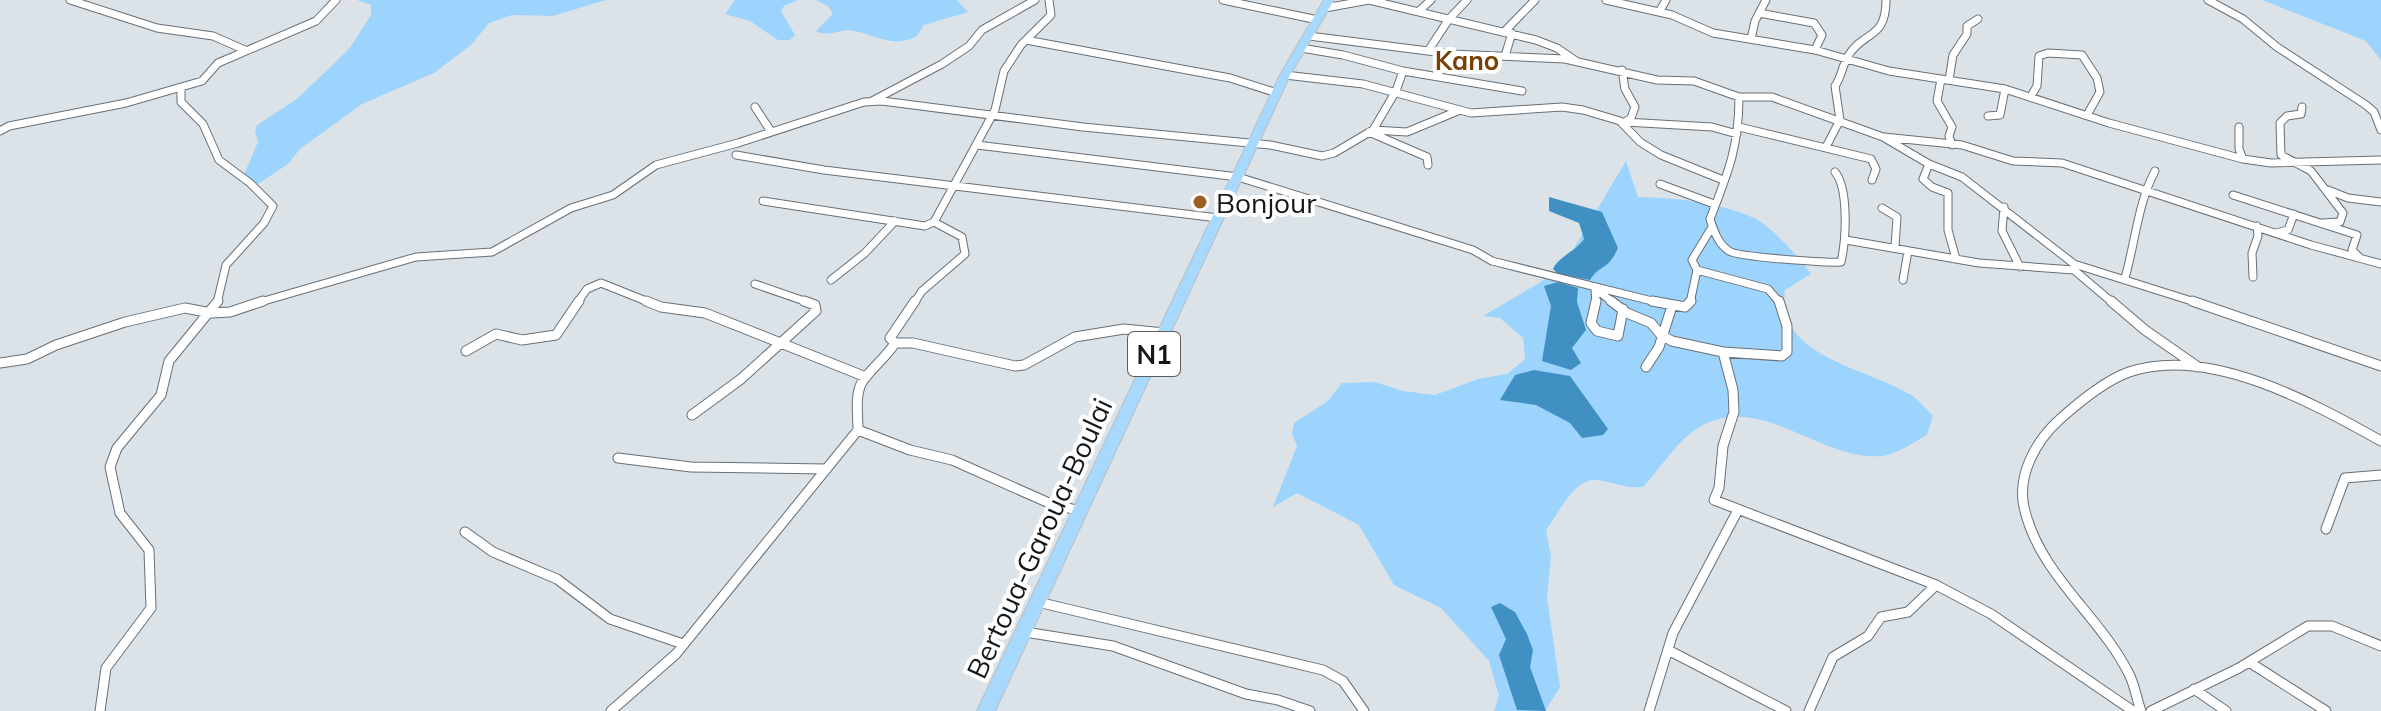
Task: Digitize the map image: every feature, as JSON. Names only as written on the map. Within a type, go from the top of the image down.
[{"type":"highway","name":"Bertoua-Garoua-Boulai","points":[[986,711],[1285,75],[1324,9]]},
{"type":"street","points":[[70,0],[157,28],[213,36],[245,50]]},
{"type":"street","points":[[0,129],[202,81],[218,63],[316,21],[336,0]]},
{"type":"street","points":[[0,363],[27,359],[64,342],[185,308],[211,313],[230,312],[322,282],[416,257],[492,252],[571,208],[613,195],[656,165],[872,101],[942,64],[969,46],[982,30],[1035,0]]},
{"type":"street","points":[[763,201],[925,226],[934,222],[991,116],[1004,71],[1026,40],[1051,15],[1053,10],[1049,0]]},
{"type":"street","points":[[1223,0],[1277,9],[1324,9],[1369,0],[1508,32],[1557,48],[1577,62]]},
{"type":"street","points":[[1419,11],[1431,0]]},
{"type":"street","points":[[1428,51],[1449,19],[1467,0]]},
{"type":"street","points":[[1505,56],[1508,32],[1535,0]]},
{"type":"street","points":[[1606,0],[1659,12],[1706,31],[1815,50],[1945,80],[2005,89],[2243,159],[2297,162],[2381,160]]},
{"type":"street","points":[[1659,12],[1666,0]]},
{"type":"street","points":[[1751,39],[1766,0]]},
{"type":"street","points":[[1826,147],[1840,120],[1834,91],[1842,77],[1846,59],[1882,27],[1886,17],[1886,0]]},
{"type":"street","points":[[2208,0],[2243,19],[2277,47],[2366,105],[2374,112],[2381,130]]},
{"type":"street","points":[[1759,13],[1814,23],[1822,35],[1815,50]]},
{"type":"street","points":[[1952,145],[1949,136],[1952,127],[1937,101],[1958,44],[1967,34],[1967,26],[1978,19]]},
{"type":"street","points":[[1026,40],[1230,78],[1277,93]]},
{"type":"street","points":[[1305,42],[1370,44],[1577,62],[1657,80],[1702,83],[1739,97],[1772,97],[1840,120],[1883,137],[1929,164],[1962,177],[1994,203],[2004,207],[2145,330],[2198,367]]},
{"type":"street","points":[[1305,42],[1403,71],[1522,91]]},
{"type":"street","points":[[1366,61],[1370,44]]},
{"type":"street","points":[[2031,96],[2037,86],[2039,56],[2048,53],[2082,55],[2101,91],[2098,105],[2087,115]]},
{"type":"street","points":[[1622,70],[1625,89],[1635,107],[1631,118],[1625,122],[1712,127],[1725,133],[1738,130],[1826,147],[1871,159],[1876,169],[1872,180]]},
{"type":"street","points":[[872,101],[1270,145],[1322,156],[1334,153],[1371,131],[1396,91],[1403,71]]},
{"type":"street","points":[[1285,75],[1335,79],[1480,113],[1562,107],[1607,117],[1620,121],[1640,142],[1661,155],[1723,180]]},
{"type":"street","points":[[100,711],[106,668],[151,608],[149,550],[120,513],[110,467],[117,448],[161,395],[169,361],[211,313],[220,297],[226,265],[264,223],[273,206],[250,183],[219,160],[203,124],[181,102],[181,88]]},
{"type":"street","points":[[1988,116],[2000,115],[2005,89]]},
{"type":"street","points":[[1739,97],[1734,159],[1723,180],[1710,219],[1725,247],[1735,257],[1841,266],[1846,240],[1840,198],[1842,181],[1835,172]]},
{"type":"street","points":[[755,107],[770,130]]},
{"type":"street","points":[[2302,107],[2301,114],[2287,116],[2280,123],[2281,155],[2311,171],[2343,213],[2340,222],[2322,223]]},
{"type":"street","points":[[1371,131],[1394,133],[1418,130],[1460,110]]},
{"type":"street","points":[[2239,127],[2239,149],[2243,159]]},
{"type":"street","points":[[1371,131],[1427,157],[1428,165]]},
{"type":"street","points":[[1883,137],[1969,146],[2013,161],[2062,163],[2144,192],[2381,264]]},
{"type":"street","points":[[977,145],[1238,177],[1473,250],[1492,261],[1594,289],[1632,294],[1672,306],[1685,307],[1690,304],[1697,270],[1692,260],[1712,227]]},
{"type":"street","points":[[736,155],[824,170],[1218,218]]},
{"type":"street","points":[[1929,164],[1923,179],[1932,187],[1948,193],[1948,230],[1956,259]]},
{"type":"street","points":[[2125,278],[2140,223],[2144,192],[2155,171]]},
{"type":"street","points":[[1660,184],[1714,204]]},
{"type":"street","points":[[2327,190],[2348,198],[2381,202]]},
{"type":"street","points":[[2233,195],[2357,235],[2352,250],[2359,257]]},
{"type":"street","points":[[2004,207],[2000,216],[2004,239],[2020,267]]},
{"type":"street","points":[[1882,208],[1897,217],[1895,247],[1898,249]]},
{"type":"street","points":[[2275,233],[2288,230],[2294,214]]},
{"type":"street","points":[[831,280],[865,253],[895,221]]},
{"type":"street","points":[[934,222],[959,233],[968,246],[965,254],[922,291],[890,338],[895,343],[913,343],[1015,366],[1024,365],[1075,337],[1124,329],[1164,333]]},
{"type":"street","points":[[2253,277],[2252,253],[2258,236],[2257,226]]},
{"type":"street","points":[[1846,240],[2020,267],[2074,267],[2125,278],[2381,366]]},
{"type":"street","points":[[1903,280],[1908,251]]},
{"type":"street","points":[[1594,289],[1651,323],[1661,335],[1672,341],[1723,352],[1786,354],[1788,328],[1777,296],[1763,286],[1697,270]]},
{"type":"street","points":[[466,351],[496,334],[522,340],[556,335],[587,289],[601,283],[661,307],[705,313],[866,377]]},
{"type":"street","points":[[692,415],[722,395],[816,311],[815,305],[755,284]]},
{"type":"street","points":[[1594,289],[1597,297],[1591,323],[1597,331],[1618,336],[1623,309]]},
{"type":"street","points":[[1646,367],[1659,349],[1672,306]]},
{"type":"street","points":[[611,711],[676,654],[858,430],[858,394],[866,377],[884,361],[895,343]]},
{"type":"street","points":[[1723,352],[1733,390],[1734,412],[1723,446],[1719,488],[1714,500],[1936,585],[1991,614],[2133,711]]},
{"type":"street","points":[[2141,711],[2131,678],[2039,543],[2025,509],[2025,478],[2046,431],[2073,408],[2127,373],[2161,366],[2198,367],[2262,384],[2318,408],[2381,441]]},
{"type":"street","points":[[858,430],[910,450],[952,460],[1049,503],[1080,511]]},
{"type":"street","points":[[618,458],[691,467],[826,469]]},
{"type":"street","points":[[2326,529],[2345,478],[2381,475]]},
{"type":"street","points":[[1649,711],[1654,685],[1668,650],[1708,562],[1738,510]]},
{"type":"street","points":[[465,532],[493,552],[557,579],[610,619],[683,644]]},
{"type":"street","points":[[1809,711],[1835,651],[1868,636],[1874,621],[1882,615],[1908,612],[1936,585]]},
{"type":"street","points":[[1038,602],[1323,670],[1343,681],[1364,711]]},
{"type":"street","points":[[2151,711],[2178,707],[2194,689],[2249,662],[2307,626],[2326,624],[2381,646]]},
{"type":"street","points":[[1025,632],[1113,646],[1246,694],[1278,700],[1310,711]]},
{"type":"street","points":[[1668,650],[1786,711]]},
{"type":"street","points":[[2249,662],[2326,711]]},
{"type":"street","points":[[2194,689],[2226,711]]},
{"type":"shaded area","points":[[357,0],[606,0],[553,16],[512,15],[489,23],[471,45],[434,73],[362,104],[300,149],[288,164],[255,186],[242,179],[258,142],[257,125],[297,99],[349,49],[371,15],[371,5]]},
{"type":"shaded area","points":[[735,0],[798,0],[784,6],[781,11],[795,35],[790,40],[778,40],[750,21],[725,14]]},
{"type":"shaded area","points":[[816,0],[957,0],[968,12],[924,25],[917,36],[909,40],[893,41],[854,31],[825,34],[816,31],[833,14],[828,6]]},
{"type":"shaded area","points":[[2262,0],[2381,0],[2381,60],[2366,41]]},
{"type":"shaded area","points":[[1626,161],[1638,197],[1712,205],[1754,218],[1769,228],[1811,274],[1785,290],[1786,313],[1794,331],[1809,346],[1828,358],[1911,395],[1933,416],[1927,435],[1899,451],[1882,456],[1859,455],[1836,449],[1767,422],[1744,417],[1721,419],[1690,434],[1643,487],[1593,480],[1579,486],[1546,530],[1551,557],[1547,597],[1560,687],[1545,711],[1494,711],[1499,696],[1489,661],[1441,608],[1394,585],[1359,525],[1297,493],[1273,507],[1297,446],[1292,434],[1294,423],[1328,401],[1342,383],[1375,382],[1403,391],[1435,395],[1478,379],[1507,374],[1525,359],[1523,338],[1500,318],[1483,316],[1561,270]]},
{"type":"shaded area","points":[[1549,197],[1602,212],[1618,248],[1611,260],[1590,280],[1558,274],[1553,269],[1584,239],[1579,223],[1549,211]]},
{"type":"shaded area","points":[[1558,282],[1578,288],[1577,302],[1586,330],[1572,348],[1581,363],[1571,370],[1542,361],[1551,306],[1544,286]]},
{"type":"shaded area","points":[[1534,370],[1570,376],[1608,429],[1603,435],[1582,438],[1570,423],[1536,405],[1500,400],[1515,375]]},
{"type":"shaded area","points":[[1500,603],[1515,612],[1527,634],[1533,650],[1530,667],[1546,711],[1517,710],[1499,655],[1506,639],[1491,607]]},
{"type":"place","name":"Bonjour","points":[[1200,202]]},
{"type":"district","name":"Kano","points":[[1467,60]]}]
